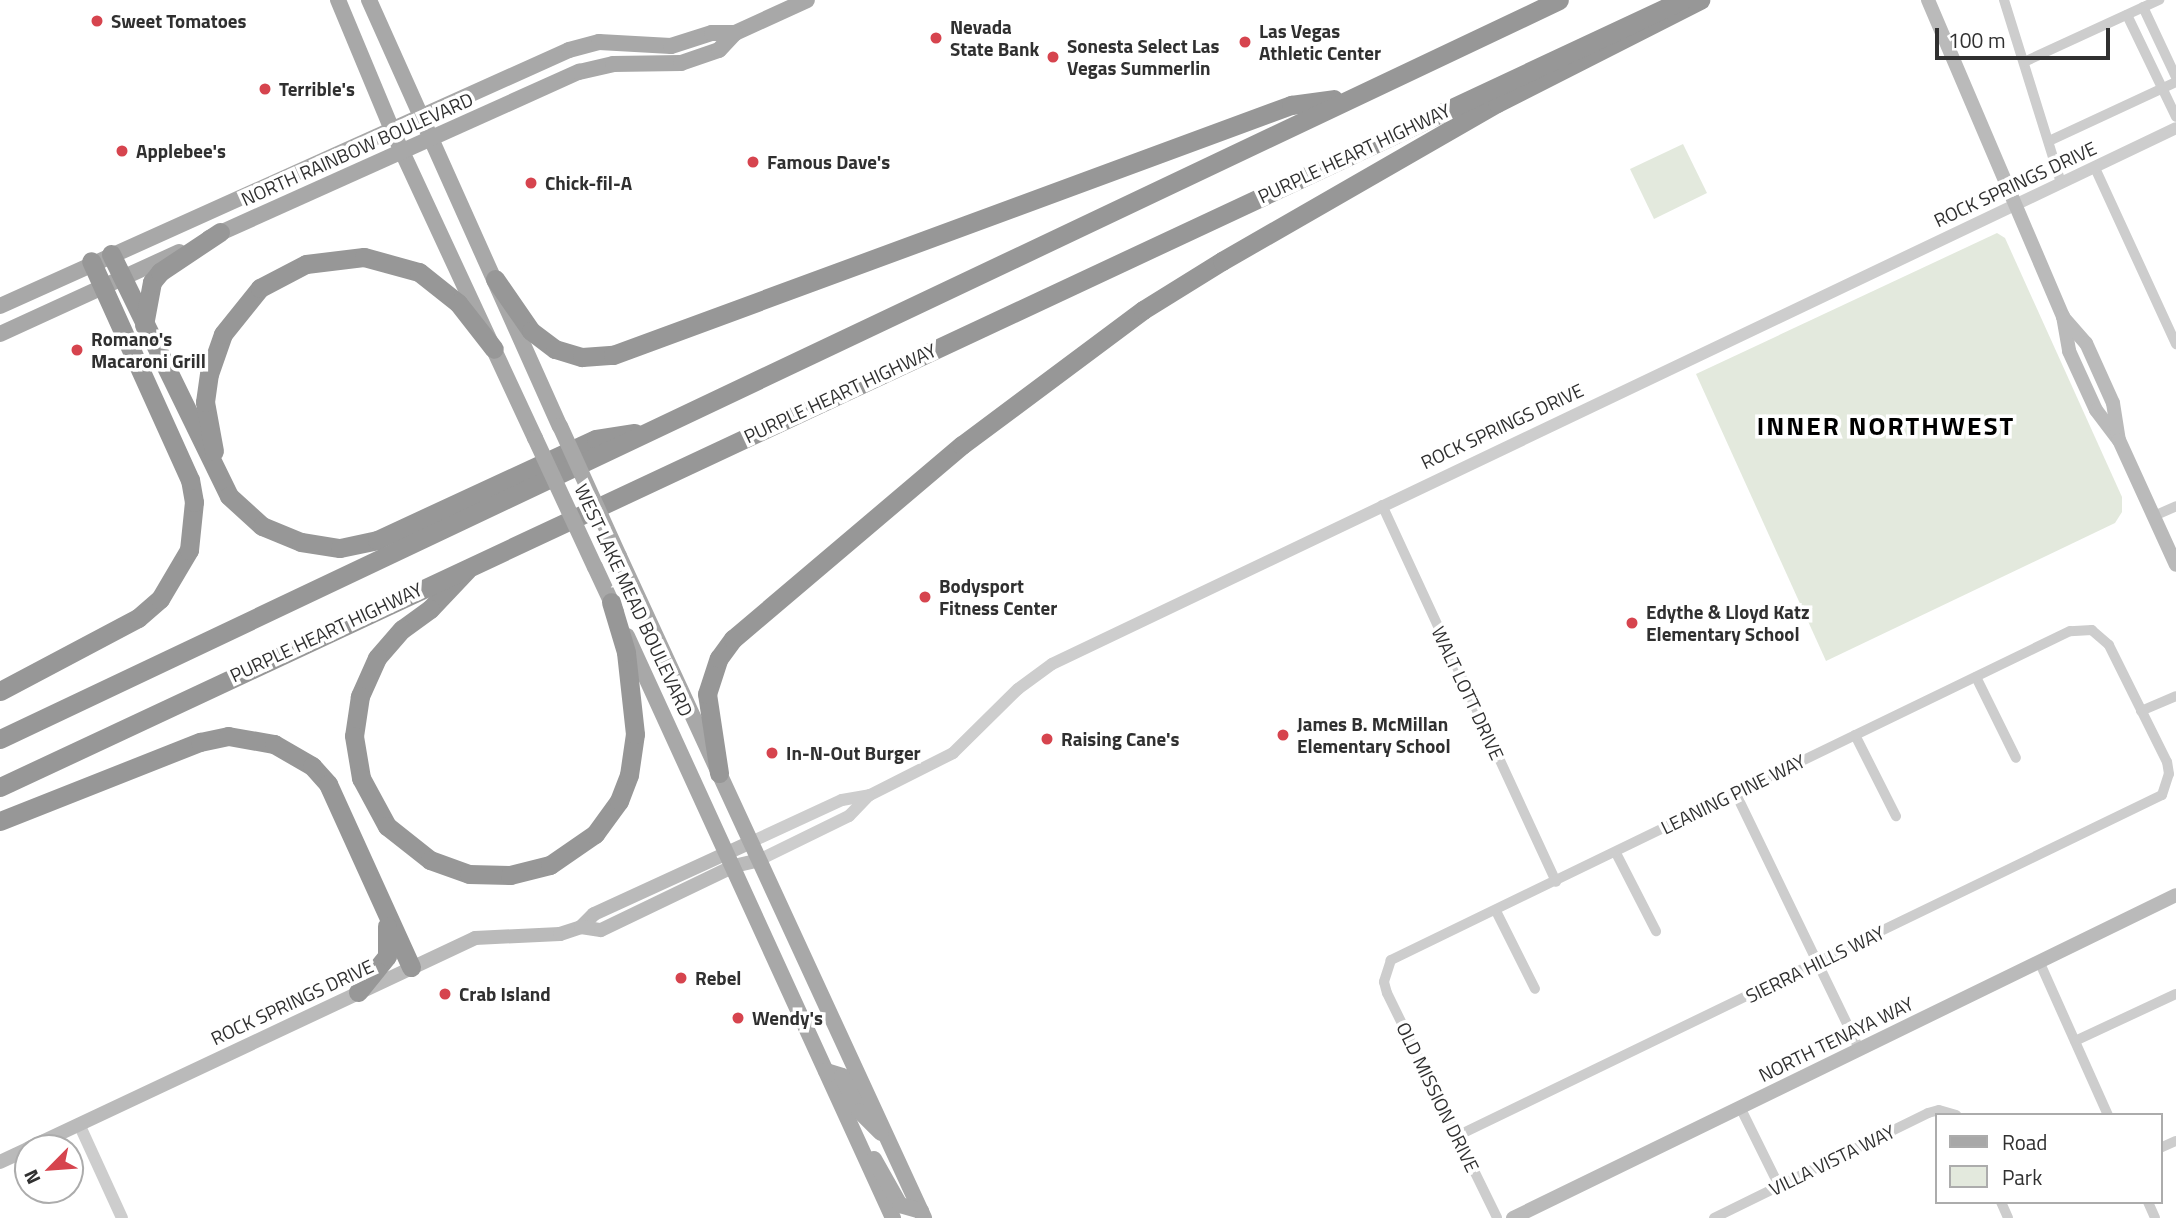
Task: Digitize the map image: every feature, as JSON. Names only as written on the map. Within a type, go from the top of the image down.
[{"type":"highway","points":[[0,739],[1559,0]]},
{"type":"highway","name":"PURPLE HEART HIGHWAY","points":[[0,787],[475,561],[1682,0]]},
{"type":"highway","points":[[719,773],[707,694],[719,658],[733,639],[962,446],[1117,328],[1222,261],[1497,103],[1633,38],[1700,0]]},
{"type":"highway","points":[[495,279],[531,331],[555,349],[582,357],[613,355],[1291,105],[1353,96]]},
{"type":"highway","points":[[144,325],[152,282],[160,272],[220,232]]},
{"type":"highway","points":[[111,254],[212,469],[245,513],[269,530],[301,542],[340,548],[391,535],[596,439],[660,428]]},
{"type":"highway","points":[[363,543],[316,538],[280,526],[258,511],[229,481],[211,443],[205,402],[215,353],[232,320],[260,288],[295,268],[335,257],[372,258],[412,269],[443,287],[494,349]]},
{"type":"highway","points":[[0,691],[138,618],[160,598],[189,550],[194,502],[190,480],[92,261]]},
{"type":"highway","points":[[475,561],[385,647],[364,683],[355,723],[360,778],[379,815],[407,845],[455,871],[510,875],[550,865],[585,844],[612,813],[629,775],[635,734],[626,652],[611,602]]},
{"type":"highway","points":[[0,821],[200,742],[252,737],[293,752],[328,784],[411,967]]},
{"type":"highway","points":[[358,992],[387,956],[389,918]]},
{"type":"main road","name":"WEST LAKE MEAD BOULEVARD","points":[[338,0],[402,152],[727,849],[893,1218]]},
{"type":"main road","name":"WEST LAKE MEAD BOULEVARD","points":[[369,0],[619,556],[922,1214]]},
{"type":"main road","name":"NORTH RAINBOW BOULEVARD","points":[[0,334],[220,232],[579,72],[613,64],[681,63],[719,50],[735,33],[807,0]]},
{"type":"main road","points":[[1928,0],[2013,206],[2063,317],[2091,355],[2113,403],[2119,440],[2176,565]]},
{"type":"main road","name":"NORTH RAINBOW BOULEVARD","points":[[0,306],[92,261],[583,45],[614,42],[663,47],[712,33],[735,33]]},
{"type":"main road","name":"ROCK SPRINGS DRIVE","points":[[58,1134],[475,938],[560,934],[581,927],[594,914],[727,849],[751,842]]},
{"type":"main road","name":"ROCK SPRINGS DRIVE","points":[[581,927],[601,930],[734,866],[759,860]]},
{"type":"main road","name":"NORTH TENAYA WAY","points":[[1513,1218],[2176,895]]},
{"type":"main road","points":[[784,977],[809,1008],[833,1058],[850,1058]]},
{"type":"main road","points":[[826,1070],[842,1076],[859,1111],[888,1140]]},
{"type":"main road","points":[[861,1148],[880,1165],[901,1205],[922,1214]]},
{"type":"street","points":[[2004,0],[2062,183]]},
{"type":"street","points":[[2024,62],[2159,0]]},
{"type":"street","points":[[2049,141],[2176,79],[2143,7]]},
{"type":"street","points":[[2127,15],[2176,117]]},
{"type":"street","name":"ROCK SPRINGS DRIVE","points":[[751,842],[842,800],[870,795],[953,753],[1042,669],[1327,536],[1382,505],[2176,128]]},
{"type":"street","points":[[2095,168],[2176,344]]},
{"type":"street","name":"WALT LOTT DRIVE","points":[[1382,505],[1556,881]]},
{"type":"street","points":[[2154,516],[2176,506]]},
{"type":"street","name":"LEANING PINE WAY","points":[[1385,974],[1401,953],[1496,911],[1735,792],[2070,631],[2092,630],[2109,645],[2141,711]]},
{"type":"street","points":[[1976,677],[2016,758]]},
{"type":"street","points":[[2141,711],[2176,696]]},
{"type":"street","name":"SIERRA HILLS WAY","points":[[1457,1136],[2152,802],[2168,785],[2166,762],[2141,711]]},
{"type":"street","points":[[1855,735],[1896,816]]},
{"type":"street","points":[[1735,792],[1859,1049]]},
{"type":"street","name":"ROCK SPRINGS DRIVE","points":[[759,860],[849,816],[870,795]]},
{"type":"street","points":[[1616,853],[1656,931]]},
{"type":"street","points":[[1496,911],[1535,989]]},
{"type":"street","points":[[2039,961],[2107,1113]]},
{"type":"street","name":"OLD MISSION DRIVE","points":[[1385,974],[1387,993],[1497,1218]]},
{"type":"street","points":[[2075,1041],[2176,994]]},
{"type":"street","points":[[1740,1107],[1779,1186]]},
{"type":"street","name":"VILLA VISTA WAY","points":[[1714,1218],[1928,1113],[1934,1113]]},
{"type":"street","points":[[79,1124],[122,1218]]},
{"type":"green space","points":[[1683,144],[1707,193],[1654,219],[1630,169]]},
{"type":"green space","points":[[1997,233],[2005,238],[2122,497],[2122,512],[2115,523],[1826,661],[1696,374]]},
{"type":"place","name":"Sweet Tomatoes","points":[[97,21]]},
{"type":"place","name":"Nevada State Bank","points":[[936,38]]},
{"type":"place","name":"Las Vegas Athletic Center","points":[[1245,42]]},
{"type":"place","name":"Sonesta Select Las Vegas Summerlin","points":[[1053,57]]},
{"type":"place","name":"Terrible's","points":[[265,89]]},
{"type":"place","name":"Applebee's","points":[[122,151]]},
{"type":"place","name":"Famous Dave's","points":[[753,162]]},
{"type":"place","name":"Chick-fil-A","points":[[531,183]]},
{"type":"place","name":"Romano's Macaroni Grill","points":[[77,350]]},
{"type":"place","name":"Bodysport Fitness Center","points":[[925,597]]},
{"type":"place","name":"Edythe & Lloyd Katz Elementary School","points":[[1632,623]]},
{"type":"place","name":"James B. McMillan Elementary School","points":[[1283,735]]},
{"type":"place","name":"Raising Cane's","points":[[1047,739]]},
{"type":"place","name":"In-N-Out Burger","points":[[772,753]]},
{"type":"place","name":"Rebel","points":[[681,978]]},
{"type":"place","name":"Crab Island","points":[[445,994]]},
{"type":"place","name":"Wendy's","points":[[738,1018]]},
{"type":"district","name":"INNER NORTHWEST","points":[[1886,426]]}]
